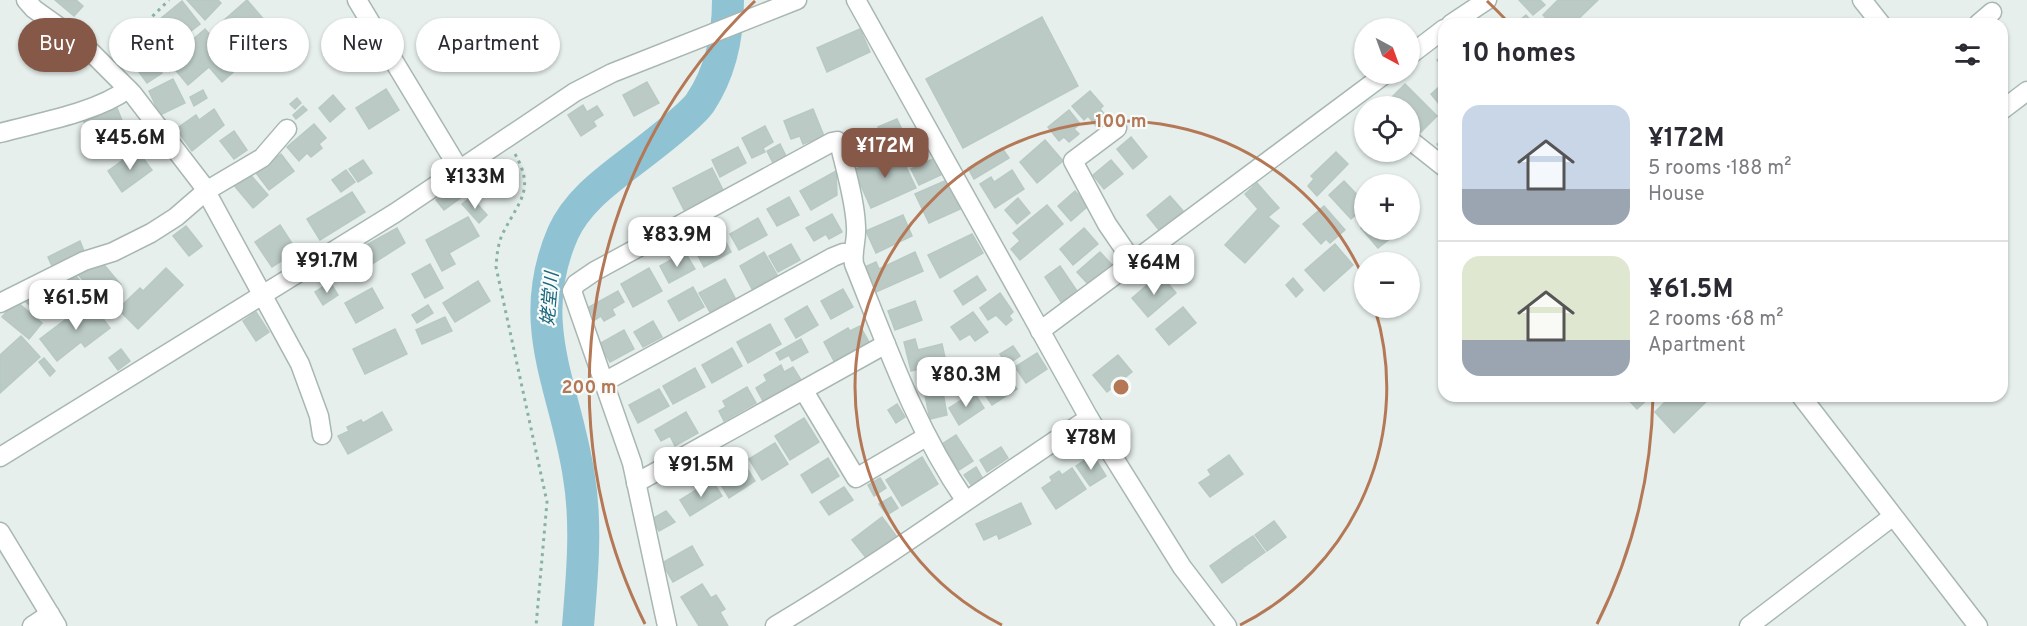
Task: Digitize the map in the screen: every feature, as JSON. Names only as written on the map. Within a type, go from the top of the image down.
[{"type":"street","points":[[26,0],[34,9],[82,44],[128,89],[206,191],[300,364],[320,416],[322,435]]},
{"type":"street","points":[[357,0],[459,169]]},
{"type":"street","points":[[0,457],[370,229],[575,92],[612,74],[727,30],[797,0]]},
{"type":"street","points":[[856,0],[1089,418],[1182,567],[1227,626]]},
{"type":"street","points":[[1460,18],[1486,0]]},
{"type":"street","points":[[1862,0],[1876,18]]},
{"type":"street","points":[[1985,18],[1992,12]]},
{"type":"street","points":[[1420,47],[1438,34]]},
{"type":"street","points":[[1366,96],[1376,84]]},
{"type":"street","points":[[0,133],[96,105],[116,98],[128,89]]},
{"type":"street","points":[[2008,105],[2027,91]]},
{"type":"street","points":[[1040,332],[1133,262],[1354,107]]},
{"type":"street","points":[[1117,128],[1073,161],[1107,224],[1133,262]]},
{"type":"street","points":[[0,303],[84,261],[129,245],[176,218],[206,191],[262,158],[287,129]]},
{"type":"street","points":[[667,626],[636,483],[604,382],[572,294],[576,284],[595,271],[832,142],[837,141],[840,146],[850,189],[856,225],[852,254],[908,401],[939,462],[965,500]]},
{"type":"street","points":[[1420,148],[1438,162]]},
{"type":"street","points":[[604,382],[833,257],[843,253],[852,254]]},
{"type":"street","points":[[636,483],[886,344]]},
{"type":"street","points":[[804,391],[856,478],[926,437]]},
{"type":"street","points":[[1806,402],[1978,626]]},
{"type":"street","points":[[775,626],[851,581],[965,500],[1089,418]]},
{"type":"street","points":[[1749,626],[1892,517]]},
{"type":"street","points":[[0,532],[54,620],[32,626]]},
{"type":"path","points":[[103,64],[169,0]]},
{"type":"path","points":[[505,138],[524,170],[526,186],[518,208],[499,243],[496,267],[547,502],[536,626]]},
{"type":"building","points":[[55,0],[76,0],[83,6],[74,16]]},
{"type":"building","points":[[187,0],[218,0],[221,3],[205,20]]},
{"type":"building","points":[[247,0],[262,18],[226,18]]},
{"type":"building","points":[[1519,0],[1540,0],[1545,5],[1533,15]]},
{"type":"building","points":[[1558,0],[1598,0],[1579,18],[1546,18],[1543,15]]},
{"type":"building","points":[[182,1],[200,24],[195,28],[195,18],[161,18]]},
{"type":"building","points":[[1042,17],[1078,86],[963,148],[926,79]]},
{"type":"building","points":[[205,29],[207,31],[207,69],[188,85],[177,72],[195,72],[195,38]]},
{"type":"building","points":[[860,29],[870,52],[827,72],[817,48]]},
{"type":"building","points":[[139,72],[162,73],[147,83]]},
{"type":"building","points":[[213,72],[233,72],[222,82]]},
{"type":"building","points":[[173,79],[185,103],[160,115],[149,91]]},
{"type":"building","points":[[647,82],[659,103],[634,116],[623,95]]},
{"type":"building","points":[[1405,84],[1417,96],[1393,96]]},
{"type":"building","points":[[1438,88],[1438,103],[1431,94]]},
{"type":"building","points":[[386,89],[399,110],[369,129],[356,108]]},
{"type":"building","points":[[203,90],[207,98],[194,106],[190,97]]},
{"type":"building","points":[[1090,91],[1103,106],[1100,109],[1107,117],[1096,126],[1088,116],[1084,120],[1072,106]]},
{"type":"building","points":[[333,95],[345,109],[330,122],[319,108]]},
{"type":"building","points":[[297,98],[301,103],[295,109],[290,104]]},
{"type":"building","points":[[1420,99],[1437,116],[1420,133]]},
{"type":"building","points":[[583,105],[587,112],[597,106],[603,115],[593,121],[596,126],[581,136],[568,115]]},
{"type":"building","points":[[303,106],[307,110],[296,119],[293,115]]},
{"type":"building","points":[[117,108],[127,133],[95,147],[84,122]]},
{"type":"building","points":[[214,109],[224,125],[192,151],[176,129],[196,115],[199,120]]},
{"type":"building","points":[[813,109],[824,136],[803,144],[800,136],[791,139],[784,121]]},
{"type":"building","points":[[1069,110],[1080,124],[1074,129],[1079,134],[1069,142],[1064,137],[1059,141],[1048,127]]},
{"type":"building","points":[[897,119],[905,136],[885,145],[878,127]]},
{"type":"building","points":[[314,124],[326,138],[319,144],[322,148],[311,157],[307,153],[299,161],[287,147]]},
{"type":"building","points":[[765,126],[773,142],[763,148],[765,152],[752,158],[742,138]]},
{"type":"building","points":[[234,131],[247,150],[234,159],[220,141]]},
{"type":"building","points":[[1131,137],[1147,157],[1133,169],[1117,149]]},
{"type":"building","points":[[1045,140],[1063,161],[1037,183],[1020,162]]},
{"type":"building","points":[[780,144],[786,156],[773,163],[767,151]]},
{"type":"building","points":[[738,147],[746,163],[720,177],[712,160]]},
{"type":"building","points":[[1002,148],[1009,158],[974,179],[968,168]]},
{"type":"building","points":[[137,150],[152,170],[122,192],[108,171]]},
{"type":"building","points":[[898,150],[916,188],[871,208],[854,170]]},
{"type":"building","points":[[1336,152],[1348,164],[1317,196],[1308,186],[1314,179],[1311,176]]},
{"type":"building","points":[[281,154],[294,171],[269,190],[256,173]]},
{"type":"building","points":[[935,158],[943,174],[919,185],[911,169]]},
{"type":"building","points":[[363,160],[372,173],[358,182],[349,169]]},
{"type":"building","points":[[1111,160],[1123,174],[1104,189],[1093,175]]},
{"type":"building","points":[[712,168],[723,190],[684,210],[673,188]]},
{"type":"building","points":[[346,170],[355,182],[341,192],[332,180]]},
{"type":"building","points":[[1012,170],[1024,189],[995,208],[980,184],[991,177],[994,182]]},
{"type":"building","points":[[836,171],[837,195],[811,210],[800,191]]},
{"type":"building","points":[[248,172],[268,195],[253,208],[233,184]]},
{"type":"building","points":[[947,180],[960,209],[929,223],[915,194]]},
{"type":"building","points":[[1344,181],[1354,191],[1354,216],[1351,219],[1329,195]]},
{"type":"building","points":[[459,183],[467,193],[444,210],[436,200]]},
{"type":"building","points":[[1257,183],[1279,208],[1268,217],[1279,226],[1245,263],[1225,245],[1258,209],[1245,194]]},
{"type":"building","points":[[1075,191],[1088,206],[1071,221],[1058,206]]},
{"type":"building","points":[[352,192],[365,212],[320,240],[307,219]]},
{"type":"building","points":[[1170,196],[1183,211],[1159,230],[1147,215]]},
{"type":"building","points":[[471,197],[487,215],[479,223],[462,204]]},
{"type":"building","points":[[789,197],[799,215],[777,226],[767,209]]},
{"type":"building","points":[[1018,198],[1030,213],[1017,224],[1005,210]]},
{"type":"building","points":[[1047,205],[1063,224],[1020,260],[1011,249],[1020,241],[1013,233]]},
{"type":"building","points":[[1324,206],[1345,230],[1330,243],[1326,239],[1321,244],[1303,224]]},
{"type":"building","points":[[832,214],[842,232],[829,239],[826,234],[814,241],[806,228]]},
{"type":"building","points":[[903,215],[912,236],[876,253],[866,231]]},
{"type":"building","points":[[468,217],[479,236],[449,253],[455,264],[442,271],[426,240]]},
{"type":"building","points":[[758,218],[767,235],[739,250],[730,234]]},
{"type":"building","points":[[280,225],[297,251],[272,267],[255,242]]},
{"type":"building","points":[[186,226],[202,246],[189,256],[173,236]]},
{"type":"building","points":[[397,228],[405,243],[369,266],[359,249]]},
{"type":"building","points":[[1084,228],[1098,244],[1073,265],[1060,249]]},
{"type":"building","points":[[720,231],[731,252],[704,267],[693,246]]},
{"type":"building","points":[[972,234],[983,253],[940,278],[928,255]]},
{"type":"building","points":[[1371,240],[1388,240],[1378,248]]},
{"type":"building","points":[[80,241],[84,251],[52,266],[48,257]]},
{"type":"building","points":[[791,244],[800,260],[778,272],[769,256]]},
{"type":"building","points":[[1335,244],[1353,265],[1324,291],[1305,270]]},
{"type":"building","points":[[685,252],[695,269],[669,283],[660,266]]},
{"type":"building","points":[[764,252],[777,275],[752,289],[740,266]]},
{"type":"building","points":[[915,252],[923,271],[876,292],[865,267],[876,262],[879,269]]},
{"type":"building","points":[[1100,252],[1112,265],[1088,284],[1077,272]]},
{"type":"building","points":[[100,260],[121,285],[101,302],[77,273]]},
{"type":"building","points":[[430,264],[443,288],[425,298],[412,274]]},
{"type":"building","points":[[1060,266],[1077,291],[1061,302],[1045,277]]},
{"type":"building","points":[[166,268],[183,285],[138,329],[118,309],[140,288],[143,291]]},
{"type":"building","points":[[649,268],[662,291],[633,307],[621,284]]},
{"type":"building","points":[[1160,274],[1176,293],[1148,317],[1132,298]]},
{"type":"building","points":[[76,276],[89,293],[71,307],[58,290]]},
{"type":"building","points":[[977,276],[986,290],[963,305],[954,291]]},
{"type":"building","points":[[1293,278],[1303,290],[1296,297],[1286,285]]},
{"type":"building","points":[[725,279],[735,298],[710,312],[699,293]]},
{"type":"building","points":[[478,281],[490,301],[455,322],[443,303]]},
{"type":"building","points":[[330,282],[338,295],[323,305],[315,292]]},
{"type":"building","points":[[693,287],[704,307],[679,321],[668,301]]},
{"type":"building","points":[[372,288],[383,308],[356,323],[345,303]]},
{"type":"building","points":[[843,289],[853,307],[831,319],[821,301]]},
{"type":"building","points":[[34,290],[52,307],[42,317],[24,300]]},
{"type":"building","points":[[618,291],[624,302],[612,309],[615,315],[604,321],[601,316],[595,320],[589,307]]},
{"type":"building","points":[[1000,293],[1013,312],[1009,316],[1012,320],[1006,325],[996,315],[988,320],[980,308]]},
{"type":"building","points":[[16,301],[42,323],[29,339],[2,317]]},
{"type":"building","points":[[90,301],[110,328],[85,347],[81,342],[57,361],[40,339]]},
{"type":"building","points":[[915,301],[922,320],[895,330],[888,311]]},
{"type":"building","points":[[428,305],[433,313],[417,323],[412,315]]},
{"type":"building","points":[[807,306],[818,325],[796,338],[785,319]]},
{"type":"building","points":[[1183,307],[1196,323],[1169,345],[1156,329]]},
{"type":"building","points":[[256,312],[269,332],[256,341],[243,321]]},
{"type":"building","points":[[973,312],[988,332],[975,341],[970,334],[960,340],[951,327]]},
{"type":"building","points":[[445,317],[452,331],[422,344],[416,330]]},
{"type":"building","points":[[653,321],[662,337],[643,347],[634,332]]},
{"type":"building","points":[[770,324],[781,344],[748,363],[737,342]]},
{"type":"building","points":[[860,326],[869,342],[834,361],[824,342],[848,328],[850,331]]},
{"type":"building","points":[[395,329],[407,354],[365,374],[353,349]]},
{"type":"building","points":[[624,330],[634,349],[610,362],[599,344]]},
{"type":"building","points":[[21,336],[40,357],[0,393],[0,355]]},
{"type":"building","points":[[801,339],[808,352],[792,361],[789,355],[780,360],[776,353]]},
{"type":"building","points":[[915,339],[918,350],[942,344],[946,362],[911,371],[904,342]]},
{"type":"building","points":[[1013,346],[1020,356],[1007,365],[1000,354]]},
{"type":"building","points":[[732,348],[742,366],[712,383],[702,365]]},
{"type":"building","points":[[121,349],[130,361],[118,370],[109,358]]},
{"type":"building","points":[[1037,353],[1047,369],[1026,383],[1015,367]]},
{"type":"building","points":[[1118,355],[1132,372],[1107,392],[1093,375]]},
{"type":"building","points":[[44,358],[55,371],[50,376],[39,362]]},
{"type":"building","points":[[781,365],[784,372],[793,367],[801,380],[763,401],[756,388],[767,381],[764,375]]},
{"type":"building","points":[[981,365],[988,375],[978,382],[971,372]]},
{"type":"building","points":[[695,368],[705,387],[673,404],[663,386]]},
{"type":"building","points":[[1005,371],[1017,389],[992,405],[980,387]]},
{"type":"building","points":[[747,387],[756,403],[724,421],[719,411],[726,407],[723,401]]},
{"type":"building","points":[[942,387],[947,415],[930,419],[924,391]]},
{"type":"building","points":[[659,389],[669,406],[638,423],[629,405]]},
{"type":"building","points":[[974,392],[984,408],[959,425],[949,408]]},
{"type":"building","points":[[1631,402],[1645,402],[1637,409]]},
{"type":"building","points":[[1665,402],[1706,402],[1674,433],[1655,412]]},
{"type":"building","points":[[897,404],[905,417],[896,423],[888,410]]},
{"type":"building","points":[[382,412],[392,430],[348,454],[338,436],[349,431],[347,427],[361,420],[363,423]]},
{"type":"building","points":[[686,412],[698,433],[675,446],[670,436],[661,441],[655,430]]},
{"type":"building","points":[[804,418],[819,442],[790,460],[775,436]]},
{"type":"building","points":[[956,435],[973,461],[959,470],[942,444]]},
{"type":"building","points":[[775,443],[788,464],[762,480],[749,459]]},
{"type":"building","points":[[1001,447],[1008,458],[987,472],[980,460]]},
{"type":"building","points":[[1093,455],[1106,476],[1090,486],[1076,466]]},
{"type":"building","points":[[1229,455],[1243,474],[1210,497],[1199,483],[1211,475],[1208,470]]},
{"type":"building","points":[[922,457],[938,484],[902,506],[886,480]]},
{"type":"building","points":[[828,458],[839,476],[812,493],[801,475]]},
{"type":"building","points":[[741,459],[755,481],[729,498],[715,475]]},
{"type":"building","points":[[976,467],[983,479],[972,486],[964,475]]},
{"type":"building","points":[[1072,468],[1086,489],[1056,509],[1042,488],[1052,481],[1050,477],[1059,471],[1062,475]]},
{"type":"building","points":[[880,478],[886,488],[874,496],[868,485]]},
{"type":"building","points":[[712,480],[722,496],[690,516],[680,500]]},
{"type":"building","points":[[844,487],[853,500],[829,515],[820,502]]},
{"type":"building","points":[[891,497],[898,508],[887,515],[879,504]]},
{"type":"building","points":[[1021,503],[1031,524],[999,539],[997,534],[984,540],[976,524]]},
{"type":"building","points":[[666,511],[675,522],[659,531],[652,519]]},
{"type":"building","points":[[882,517],[897,537],[867,559],[852,540]]},
{"type":"building","points":[[1274,521],[1286,537],[1267,551],[1255,535]]},
{"type":"building","points":[[1253,536],[1265,552],[1244,567],[1232,550]]},
{"type":"building","points":[[692,546],[703,565],[673,582],[662,563]]},
{"type":"building","points":[[1231,551],[1243,568],[1222,583],[1210,566]]},
{"type":"building","points":[[702,584],[711,598],[716,595],[725,609],[720,612],[728,626],[699,626],[681,597]]},
{"type":"waterway","name":"姥堂川","points":[[578,626],[583,514],[573,445],[551,356],[547,327],[547,297],[552,266],[568,223],[590,195],[677,126],[700,103],[713,79],[722,54],[728,0]]}]
